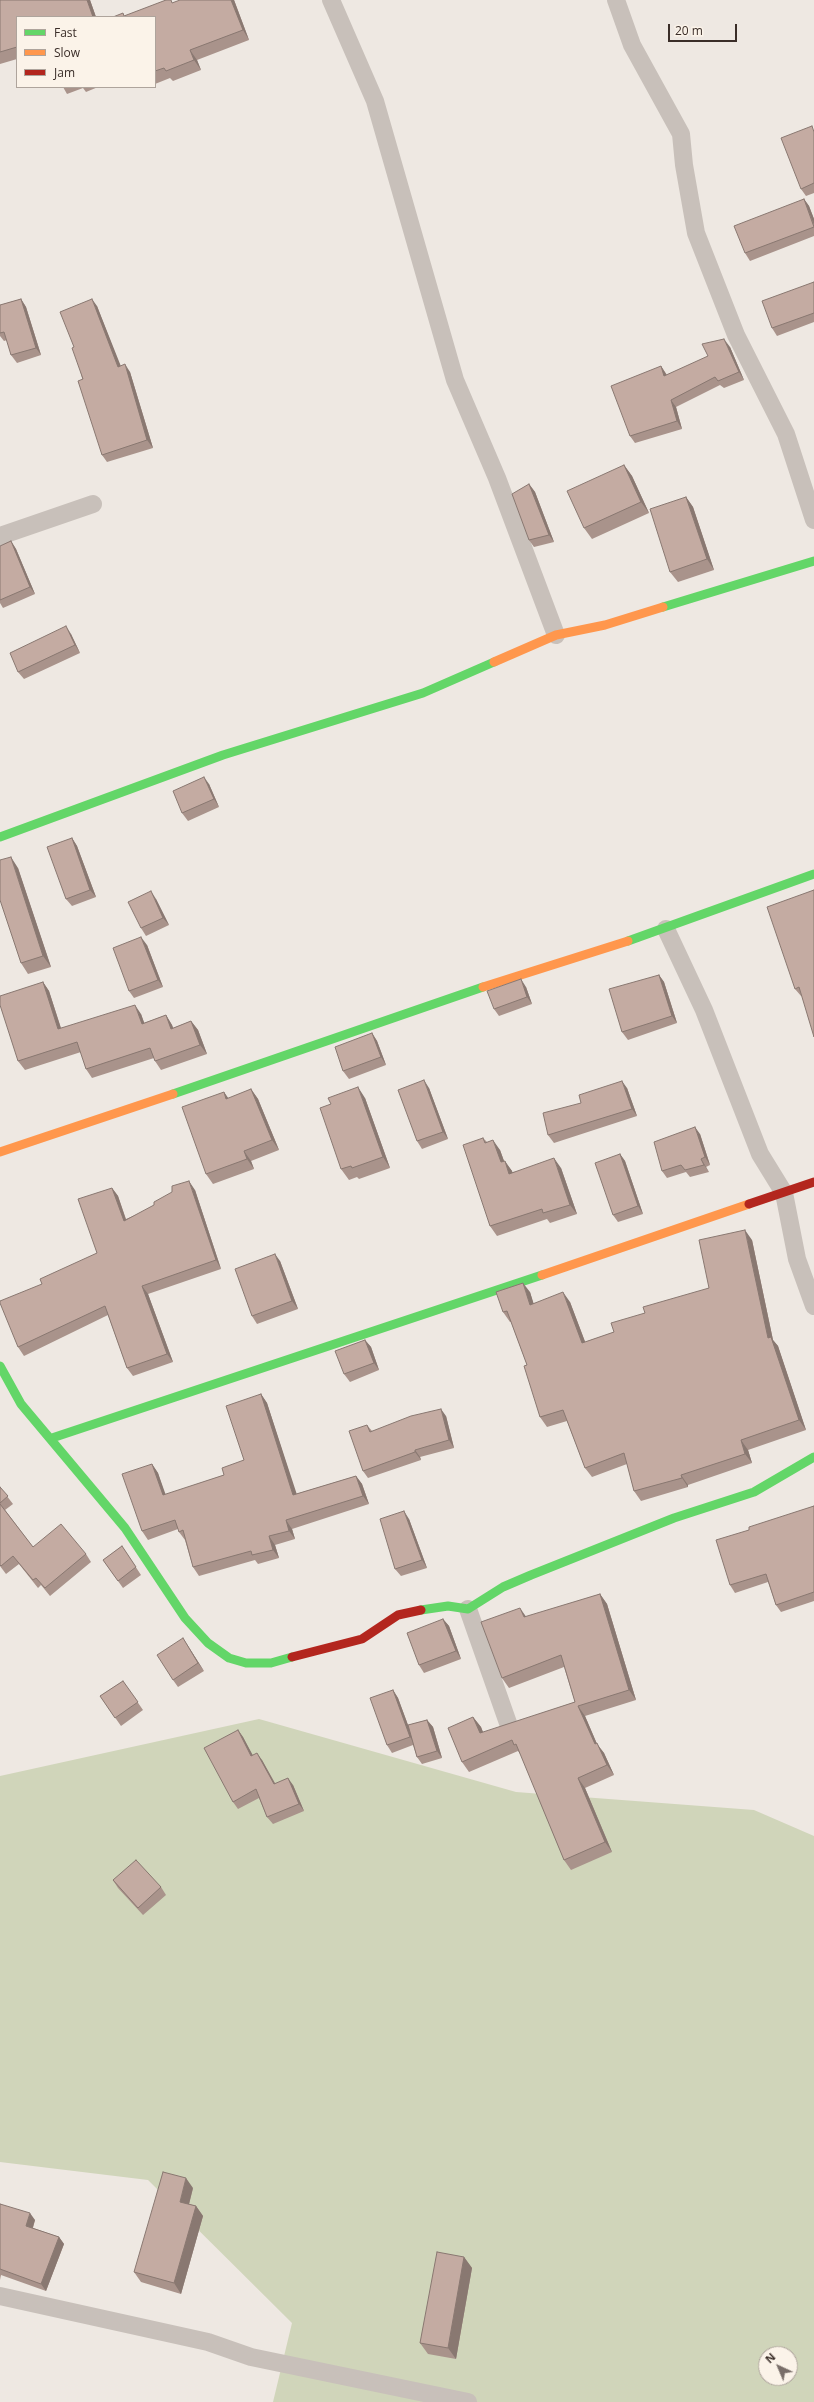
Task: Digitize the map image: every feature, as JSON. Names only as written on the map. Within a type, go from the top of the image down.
[{"type":"street","points":[[331,0],[375,102],[455,380],[497,478],[556,635]]},
{"type":"street","points":[[616,0],[632,45],[681,134],[684,165],[696,233],[736,335],[786,434],[814,520]]},
{"type":"street","points":[[0,536],[93,504]]},
{"type":"street","points":[[0,837],[223,755],[423,693],[556,635],[605,625],[814,561]]},
{"type":"street","points":[[0,1152],[43,1139],[422,1007],[666,929],[814,874]]},
{"type":"street","points":[[666,929],[704,1010],[760,1154],[784,1193],[797,1259],[814,1306]]},
{"type":"street","points":[[52,1438],[207,1385],[387,1328],[814,1182]]},
{"type":"street","points":[[0,1366],[22,1404],[52,1438],[125,1528],[185,1618],[208,1643],[229,1658],[246,1662],[271,1663],[362,1639],[398,1615],[448,1606],[468,1609],[503,1587],[531,1575],[674,1518],[754,1492],[814,1457]]},
{"type":"street","points":[[468,1609],[508,1723]]},
{"type":"street","points":[[0,2296],[208,2342],[251,2357],[468,2402]]},
{"type":"green space","points":[[259,1719],[516,1792],[754,1810],[814,1836],[814,2402],[273,2402],[292,2323],[148,2180],[0,2162],[0,1776]]},
{"type":"building","points":[[0,0],[87,0],[93,16],[16,16],[16,47],[0,52]]},
{"type":"building","points":[[166,0],[171,0],[172,3],[180,0],[231,0],[243,30],[190,50],[194,60],[166,71],[164,68],[156,71],[156,16],[124,16]]},
{"type":"building","points":[[123,13],[124,16],[116,16]]},
{"type":"building","points":[[812,126],[814,132],[814,183],[801,189],[781,138]]},
{"type":"building","points":[[804,199],[814,227],[745,253],[734,226]]},
{"type":"building","points":[[814,282],[814,313],[772,328],[762,301]]},
{"type":"building","points":[[21,299],[36,348],[11,355],[4,332],[0,333],[0,305]]},
{"type":"building","points":[[92,299],[118,367],[125,364],[147,440],[102,455],[78,381],[83,379],[72,348],[74,347],[60,312]]},
{"type":"building","points":[[724,339],[739,372],[718,381],[715,377],[671,400],[677,421],[630,436],[611,386],[661,366],[664,376],[708,356],[702,344]]},
{"type":"building","points":[[624,465],[641,502],[584,528],[567,491]]},
{"type":"building","points":[[529,484],[549,535],[529,540],[512,494]]},
{"type":"building","points":[[686,497],[707,559],[670,572],[650,509]]},
{"type":"building","points":[[11,541],[30,587],[0,600],[0,546]]},
{"type":"building","points":[[66,626],[75,645],[18,672],[10,653]]},
{"type":"building","points":[[204,777],[214,799],[182,813],[173,791]]},
{"type":"building","points":[[72,838],[90,890],[66,899],[47,847]]},
{"type":"building","points":[[11,857],[43,956],[21,963],[0,900],[0,860]]},
{"type":"building","points":[[814,890],[814,1037],[799,987],[795,989],[767,907]]},
{"type":"building","points":[[151,891],[163,918],[141,928],[128,902]]},
{"type":"building","points":[[141,937],[158,980],[129,991],[113,948]]},
{"type":"building","points":[[659,975],[672,1016],[622,1032],[609,989]]},
{"type":"building","points":[[521,979],[527,997],[494,1009],[487,991]]},
{"type":"building","points":[[43,982],[58,1029],[135,1005],[142,1024],[166,1015],[171,1029],[191,1021],[200,1045],[155,1061],[150,1048],[86,1069],[77,1042],[18,1061],[0,1005],[0,996]]},
{"type":"building","points":[[372,1033],[381,1057],[343,1071],[335,1047]]},
{"type":"building","points":[[424,1080],[443,1132],[417,1141],[398,1090]]},
{"type":"building","points":[[622,1081],[632,1109],[548,1135],[543,1113],[581,1103],[579,1095]]},
{"type":"building","points":[[358,1087],[383,1157],[352,1168],[351,1166],[341,1169],[320,1108],[331,1104],[328,1098]]},
{"type":"building","points":[[251,1089],[272,1140],[244,1151],[247,1159],[206,1174],[182,1107],[224,1092],[226,1099]]},
{"type":"building","points":[[695,1127],[705,1157],[701,1159],[704,1165],[685,1170],[681,1165],[662,1171],[654,1142]]},
{"type":"building","points":[[483,1138],[485,1143],[493,1140],[501,1162],[505,1161],[509,1174],[554,1158],[570,1205],[543,1213],[542,1209],[490,1226],[463,1145]]},
{"type":"building","points":[[620,1154],[638,1206],[613,1215],[595,1163]]},
{"type":"building","points":[[189,1181],[216,1260],[142,1286],[167,1354],[127,1368],[105,1306],[18,1347],[0,1301],[42,1284],[40,1279],[97,1253],[78,1199],[112,1188],[124,1221],[154,1205],[154,1202],[172,1192],[172,1186]]},
{"type":"building","points":[[745,1230],[768,1338],[771,1337],[799,1420],[741,1440],[745,1454],[681,1475],[682,1478],[634,1491],[624,1453],[585,1468],[563,1410],[540,1417],[524,1366],[527,1365],[507,1311],[503,1312],[496,1292],[523,1283],[530,1305],[563,1292],[582,1343],[614,1332],[611,1323],[645,1313],[643,1307],[709,1288],[699,1240]]},
{"type":"building","points":[[275,1254],[292,1301],[252,1316],[235,1269]]},
{"type":"building","points":[[365,1340],[374,1363],[344,1374],[335,1351]]},
{"type":"building","points":[[261,1394],[293,1495],[356,1476],[363,1496],[286,1520],[289,1531],[269,1536],[273,1550],[252,1555],[251,1551],[193,1567],[183,1530],[179,1532],[175,1520],[142,1531],[122,1474],[152,1464],[163,1495],[224,1475],[222,1468],[244,1460],[226,1406]]},
{"type":"building","points":[[441,1409],[449,1440],[415,1450],[415,1452],[363,1471],[349,1431],[367,1425],[370,1432],[411,1416]]},
{"type":"building","points":[[0,1487],[8,1496],[0,1503]]},
{"type":"building","points":[[0,1504],[33,1547],[61,1524],[86,1554],[45,1588],[36,1578],[33,1580],[13,1556],[1,1566]]},
{"type":"building","points":[[814,1506],[814,1592],[776,1605],[766,1574],[730,1585],[716,1540],[749,1530],[749,1527]]},
{"type":"building","points":[[404,1511],[422,1560],[395,1569],[380,1519]]},
{"type":"building","points":[[122,1546],[136,1567],[118,1581],[103,1560]]},
{"type":"building","points":[[600,1594],[629,1690],[578,1706],[595,1744],[597,1743],[607,1765],[578,1778],[605,1842],[564,1860],[516,1744],[514,1745],[512,1740],[462,1762],[448,1728],[473,1717],[480,1733],[575,1702],[561,1655],[502,1678],[481,1622],[520,1608],[524,1617]]},
{"type":"building","points":[[443,1619],[456,1651],[419,1665],[407,1633]]},
{"type":"building","points":[[183,1638],[198,1663],[173,1680],[157,1655]]},
{"type":"building","points":[[123,1681],[138,1702],[115,1718],[100,1696]]},
{"type":"building","points":[[393,1690],[410,1737],[387,1745],[370,1698]]},
{"type":"building","points":[[427,1720],[437,1751],[417,1757],[408,1725]]},
{"type":"building","points":[[238,1730],[251,1756],[257,1753],[274,1784],[288,1778],[299,1804],[267,1817],[256,1789],[233,1802],[204,1748]]},
{"type":"building","points":[[136,1860],[161,1887],[138,1908],[113,1880]]},
{"type":"building","points":[[163,2172],[186,2178],[180,2202],[196,2206],[174,2283],[134,2272]]},
{"type":"building","points":[[0,2204],[30,2213],[26,2226],[59,2237],[41,2284],[0,2269]]},
{"type":"building","points":[[437,2252],[464,2257],[448,2348],[420,2343]]},
{"type":"traffic: fast","points":[[663,607],[814,561]]},
{"type":"traffic: fast","points":[[0,837],[223,755],[423,693],[494,662]]},
{"type":"traffic: fast","points":[[628,941],[814,874]]},
{"type":"traffic: fast","points":[[173,1094],[483,987]]},
{"type":"traffic: fast","points":[[52,1438],[542,1275]]},
{"type":"traffic: fast","points":[[0,1366],[21,1404],[125,1528],[185,1618],[208,1643],[229,1658],[246,1663],[271,1663],[292,1657]]},
{"type":"traffic: fast","points":[[421,1610],[448,1606],[468,1609],[503,1587],[531,1575],[674,1518],[754,1492],[814,1457]]},
{"type":"traffic: slow","points":[[494,662],[556,635],[605,625],[663,607]]},
{"type":"traffic: slow","points":[[483,987],[628,941]]},
{"type":"traffic: slow","points":[[0,1152],[173,1094]]},
{"type":"traffic: slow","points":[[542,1275],[749,1204]]},
{"type":"traffic: jam","points":[[749,1204],[814,1182]]},
{"type":"traffic: jam","points":[[292,1657],[362,1639],[398,1615],[421,1610]]}]
